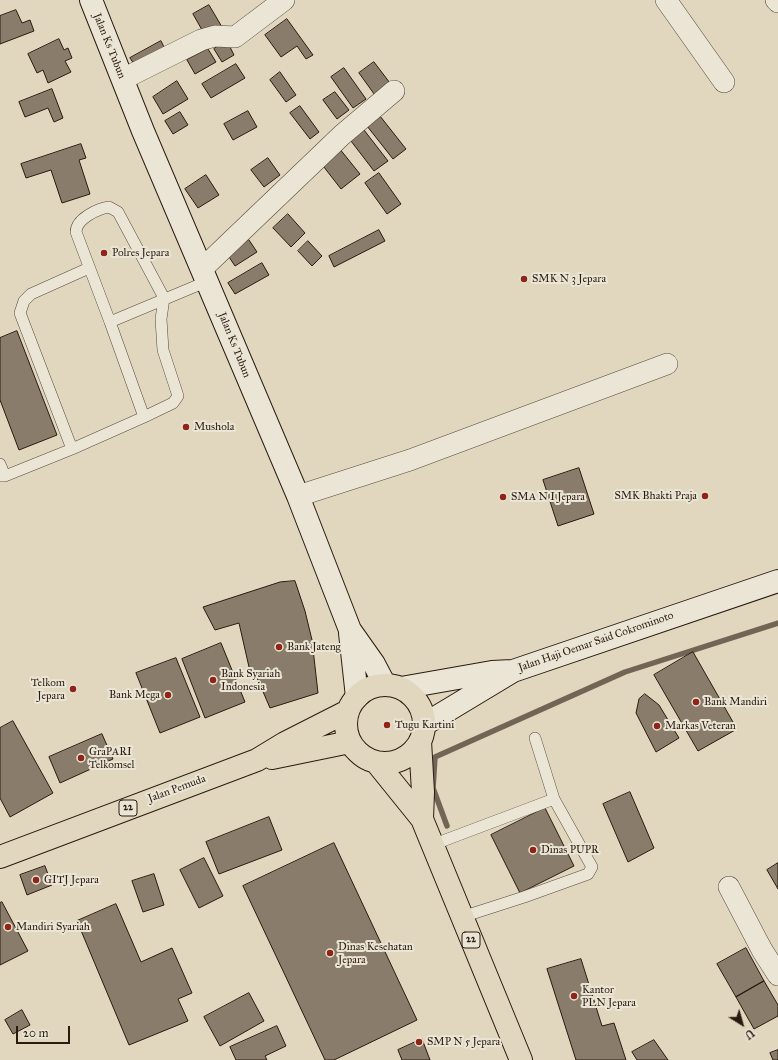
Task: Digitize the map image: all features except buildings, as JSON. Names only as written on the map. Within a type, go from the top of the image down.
[{"type":"highway","name":"22","points":[[352,704],[370,688],[393,686],[414,696],[422,710],[422,819]]},
{"type":"highway","points":[[350,742],[346,726],[352,704]]},
{"type":"highway","name":"Jalan Pemuda","points":[[0,857],[257,760],[352,704]]},
{"type":"highway","points":[[376,762],[389,763],[402,760],[412,752],[423,733]]},
{"type":"highway","name":"22","points":[[257,760],[350,742],[360,754],[376,762],[422,819],[521,1060]]},
{"type":"main road","name":"Jalan Ks Tubun","points":[[91,0],[298,496],[350,630],[374,664],[393,686]]},
{"type":"main road","name":"Jalan Haji Oemar Said Cokrominoto","points":[[423,733],[513,671],[778,581]]},
{"type":"main road","points":[[350,630],[352,704]]},
{"type":"main road","points":[[393,686],[492,672],[513,671]]},
{"type":"street","points":[[123,79],[201,40],[215,36],[235,37],[284,0]]},
{"type":"street","points":[[666,0],[724,82]]},
{"type":"street","points":[[205,275],[342,135],[394,91]]},
{"type":"street","points":[[298,496],[410,460],[666,364]]},
{"type":"street","points":[[729,887],[762,950],[778,974]]},
{"type":"lane","points":[[0,464],[3,476],[72,449],[144,417],[173,403],[178,396],[164,350],[161,319],[164,298],[118,212],[112,208],[104,208],[82,219],[76,227],[76,236],[90,268],[144,417]]},
{"type":"lane","points":[[72,449],[20,313],[24,301],[31,294],[90,268]]},
{"type":"lane","points":[[110,322],[164,298],[205,275]]},
{"type":"lane","points":[[462,917],[524,897],[588,874],[591,871],[592,867],[554,799],[534,738]]},
{"type":"lane","points":[[432,846],[554,799]]},
{"type":"waterway","points":[[447,826],[433,788],[435,757],[625,672],[778,623]]},
{"type":"place","name":"Polres Jepara","points":[[104,253]]},
{"type":"place","name":"SMK N 3 Jepara","points":[[524,279]]},
{"type":"place","name":"Mushola","points":[[186,427]]},
{"type":"place","name":"SMK Bhakti Praja","points":[[705,496]]},
{"type":"place","name":"SMA N I Jepara","points":[[503,497]]},
{"type":"place","name":"Bank Jateng","points":[[279,647]]},
{"type":"place","name":"Bank Syariah Indonesia","points":[[213,680]]},
{"type":"place","name":"Telkom Jepara","points":[[73,689]]},
{"type":"place","name":"Bank Mega","points":[[168,695]]},
{"type":"place","name":"Bank Mandiri","points":[[696,702]]},
{"type":"place","name":"Tugu Kartini","points":[[387,725]]},
{"type":"place","name":"Markas Veteran","points":[[657,726]]},
{"type":"place","name":"GraPARI Telkomsel","points":[[81,758]]},
{"type":"place","name":"Dinas PUPR","points":[[533,850]]},
{"type":"place","name":"GITJ Jepara","points":[[36,880]]},
{"type":"place","name":"Mandiri Syariah","points":[[8,927]]},
{"type":"place","name":"Dinas Kesehatan Jepara","points":[[330,953]]},
{"type":"place","name":"Kantor PLN Jepara","points":[[574,996]]},
{"type":"place","name":"SMP N 5 Jepara","points":[[419,1042]]}]
